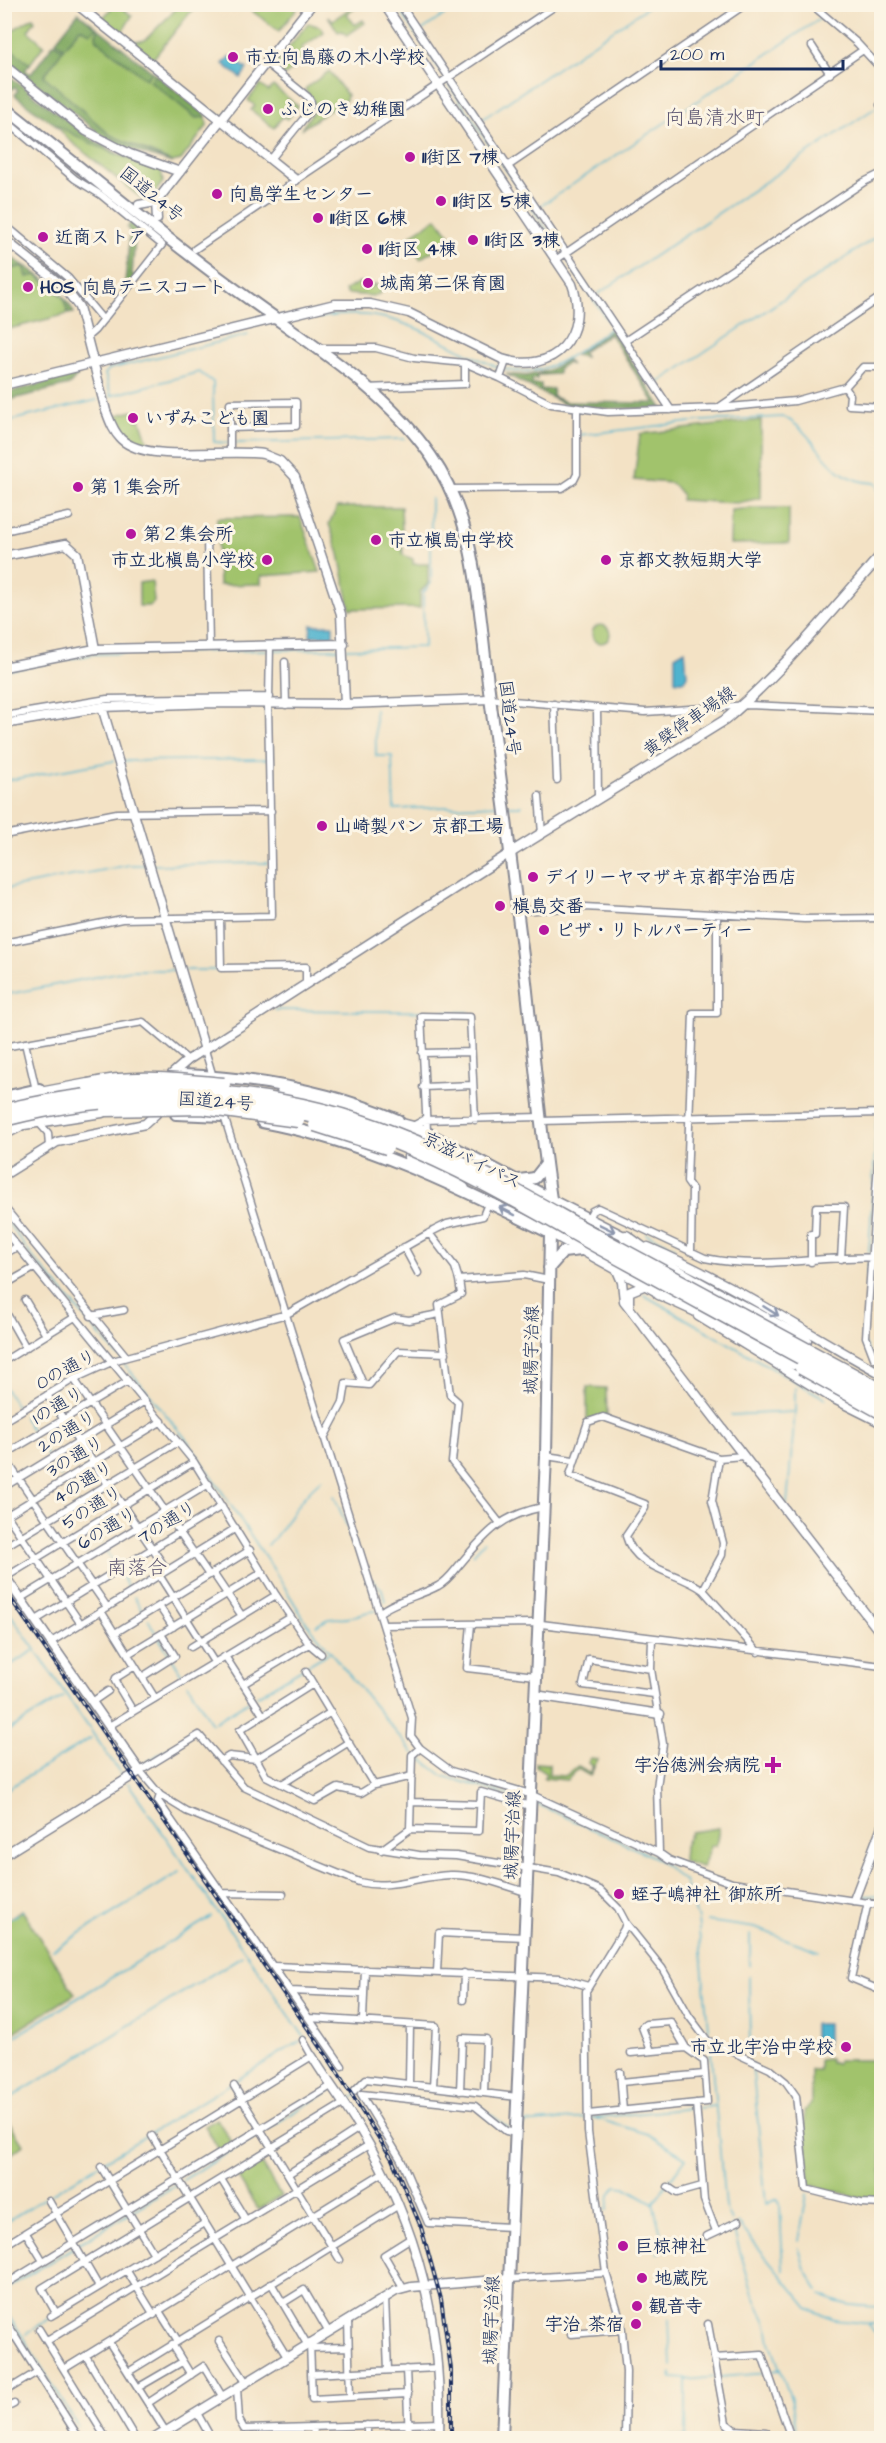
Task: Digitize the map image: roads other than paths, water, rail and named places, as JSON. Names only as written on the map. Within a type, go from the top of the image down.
[{"type":"highway","points":[[4,1105],[40,1094],[118,1078],[174,1078],[283,1093],[422,1127]]},
{"type":"highway","name":"京滋バイパス","points":[[4,1110],[88,1095],[189,1090],[266,1097],[352,1118],[408,1138],[472,1168],[882,1390]]},
{"type":"highway","name":"京滋バイパス","points":[[4,1119],[89,1104],[178,1099],[270,1107],[349,1126],[413,1151],[484,1184],[882,1402]]},
{"type":"highway","points":[[4,1126],[118,1109],[219,1110],[308,1123],[410,1157],[463,1189]]},
{"type":"highway","points":[[626,1237],[672,1266],[882,1382]]},
{"type":"highway","points":[[659,1293],[689,1306],[882,1413]]},
{"type":"main road","points":[[877,4],[882,9]]},
{"type":"main road","name":"国道24号","points":[[4,98],[259,298],[276,317]]},
{"type":"main road","name":"国道24号","points":[[4,107],[252,302],[317,348],[365,388],[417,437],[450,489],[464,523],[473,562],[517,911],[550,1199],[550,1233],[489,1201],[387,1157],[320,1135],[224,1116],[156,1114],[93,1117],[40,1124],[4,1134]]},
{"type":"main road","name":"黄檗停車場線","points":[[510,854],[705,733],[742,705],[794,653],[882,554]]},
{"type":"main road","name":"国道24号","points":[[4,1096],[108,1077],[172,1074],[282,1086],[329,1096],[422,1127],[550,1199]]},
{"type":"main road","points":[[516,1179],[535,1178],[546,1164]]},
{"type":"main road","name":"城陽宇治線","points":[[502,2439],[546,1456],[550,1233]]},
{"type":"main road","points":[[549,1268],[563,1252],[581,1250]]},
{"type":"street","points":[[82,4],[80,7],[271,159],[294,181]]},
{"type":"street","points":[[139,205],[156,202],[312,4]]},
{"type":"street","points":[[317,348],[376,348],[414,358],[465,363],[503,370],[549,358],[567,343],[573,333],[579,306],[562,254],[537,208],[478,122],[384,4]]},
{"type":"street","points":[[400,4],[419,32],[445,81],[562,254],[595,296],[671,410]]},
{"type":"street","points":[[195,249],[558,4]]},
{"type":"street","points":[[508,166],[746,4]]},
{"type":"street","points":[[812,4],[882,70]]},
{"type":"street","points":[[812,46],[830,74]]},
{"type":"street","points":[[562,254],[863,50]]},
{"type":"street","points":[[266,63],[308,97],[311,107],[271,159]]},
{"type":"street","points":[[4,65],[86,131],[130,154],[180,172]]},
{"type":"street","points":[[4,119],[75,179],[101,195],[162,244],[104,320],[87,337]]},
{"type":"street","points":[[625,341],[864,182],[882,174]]},
{"type":"street","points":[[156,202],[157,219]]},
{"type":"street","points":[[4,225],[64,287],[79,307],[111,425],[121,439],[147,453],[230,445],[271,457],[295,477],[339,604],[344,647],[345,704]]},
{"type":"street","points":[[4,239],[73,282],[104,320]]},
{"type":"street","points":[[718,408],[882,296]]},
{"type":"street","points":[[4,385],[218,334],[276,317],[350,303],[394,308],[503,370],[551,404],[577,409],[608,412],[671,410],[795,401],[845,387],[863,367],[882,367]]},
{"type":"street","points":[[365,388],[465,384],[465,363]]},
{"type":"street","points":[[845,387],[850,395],[849,405],[882,407]]},
{"type":"street","points":[[230,428],[296,426],[296,402],[230,403],[230,428],[230,445]]},
{"type":"street","points":[[450,489],[562,488],[574,480],[577,474],[577,409]]},
{"type":"street","points":[[4,531],[69,516]]},
{"type":"street","points":[[207,536],[210,647]]},
{"type":"street","points":[[4,556],[66,544],[72,547],[77,554],[95,649]]},
{"type":"street","points":[[4,667],[95,649],[344,647]]},
{"type":"street","points":[[4,943],[122,919],[272,916],[268,702],[270,648]]},
{"type":"street","points":[[285,662],[286,705]]},
{"type":"street","points":[[4,716],[28,714],[107,699],[234,700],[286,705],[490,699],[645,711],[742,705],[882,711]]},
{"type":"street","points":[[43,711],[171,700]]},
{"type":"street","points":[[554,704],[557,780]]},
{"type":"street","points":[[102,707],[213,1077]]},
{"type":"street","points":[[597,708],[598,800]]},
{"type":"street","points":[[4,724],[28,714]]},
{"type":"street","points":[[539,796],[542,834]]},
{"type":"street","points":[[4,835],[117,813],[271,812]]},
{"type":"street","points":[[4,1175],[49,1147],[69,1138],[145,1124],[156,1114],[172,1074],[188,1060],[510,854]]},
{"type":"street","points":[[517,911],[584,907],[717,915],[882,918]]},
{"type":"street","points":[[691,1251],[692,1189],[687,1182],[693,1013],[717,1013],[717,915]]},
{"type":"street","points":[[220,917],[221,968],[306,967],[306,983]]},
{"type":"street","points":[[475,1120],[470,1017],[421,1017],[422,1127],[475,1120],[879,1114]]},
{"type":"street","points":[[4,1047],[143,1022],[188,1060]]},
{"type":"street","points":[[25,1043],[36,1090]]},
{"type":"street","points":[[422,1053],[471,1053]]},
{"type":"street","points":[[423,1087],[473,1085]]},
{"type":"street","points":[[882,1105],[879,1114],[879,1167],[870,1257],[866,1336],[874,1358],[882,1362]]},
{"type":"street","points":[[224,1116],[412,1718],[411,1736],[419,1749],[451,1771],[659,1853],[669,1860],[732,1882],[882,1905]]},
{"type":"street","points":[[40,1124],[48,1133],[49,1147]]},
{"type":"street","points":[[550,1199],[626,1237],[700,1269],[882,1374]]},
{"type":"street","name":"0の通り","points":[[4,1421],[74,1379],[114,1361],[287,1314],[429,1233],[447,1224],[478,1218],[483,1215],[489,1201]]},
{"type":"street","points":[[4,1207],[125,1357]]},
{"type":"street","points":[[811,1262],[811,1234],[815,1234],[816,1207],[844,1207],[841,1259]]},
{"type":"street","points":[[588,1219],[592,1211],[598,1209],[705,1258],[749,1264],[882,1258]]},
{"type":"street","points":[[4,1230],[114,1361],[194,1462],[276,1595],[309,1644],[321,1654]]},
{"type":"street","points":[[429,1233],[455,1267],[461,1294],[439,1305],[450,1395],[458,1402],[452,1462],[499,1522]]},
{"type":"street","points":[[550,1233],[646,1285],[839,1401],[882,1423]]},
{"type":"street","points":[[4,1254],[16,1247]]},
{"type":"street","points":[[404,1247],[418,1273]]},
{"type":"street","points":[[700,1269],[705,1258]]},
{"type":"street","points":[[4,1286],[34,1268]]},
{"type":"street","points":[[616,1268],[622,1282],[624,1301],[629,1308],[882,1635]]},
{"type":"street","points":[[459,1280],[524,1275],[549,1280]]},
{"type":"street","points":[[629,1308],[629,1292],[646,1285]]},
{"type":"street","points":[[25,1300],[46,1335]]},
{"type":"street","points":[[92,1316],[124,1310]]},
{"type":"street","points":[[363,1384],[344,1339],[395,1318],[409,1320],[440,1314]]},
{"type":"street","points":[[8,1316],[26,1348]]},
{"type":"street","points":[[4,1361],[75,1317]]},
{"type":"street","points":[[324,1438],[344,1402],[346,1383],[369,1385],[384,1364],[398,1351],[446,1353]]},
{"type":"street","points":[[839,1401],[848,1390],[861,1363]]},
{"type":"street","points":[[74,1379],[194,1554],[242,1616]]},
{"type":"street","name":"1の通り","points":[[4,1456],[128,1381]]},
{"type":"street","points":[[47,1395],[167,1570]]},
{"type":"street","name":"2の通り","points":[[4,1486],[145,1401]]},
{"type":"street","points":[[743,1456],[719,1458],[603,1417],[588,1422],[573,1460],[570,1475],[645,1504],[645,1508],[626,1536],[628,1543],[642,1559],[653,1567],[691,1581],[703,1590],[758,1652]]},
{"type":"street","name":"3の通り","points":[[5,1515],[162,1421]]},
{"type":"street","name":"4の通り","points":[[4,1547],[178,1442]]},
{"type":"street","points":[[4,1456],[92,1586],[115,1634],[154,1698]]},
{"type":"street","points":[[546,1456],[573,1460]]},
{"type":"street","points":[[703,1590],[722,1555],[722,1535],[712,1502],[712,1489],[719,1458]]},
{"type":"street","name":"5の通り","points":[[5,1576],[194,1462]]},
{"type":"street","name":"6の通り","points":[[21,1598],[209,1484]]},
{"type":"street","name":"7の通り","points":[[36,1620],[222,1506]]},
{"type":"street","points":[[379,1613],[388,1605],[399,1604],[438,1586],[499,1522],[519,1512],[543,1507]]},
{"type":"street","points":[[5,1515],[81,1623]]},
{"type":"street","points":[[51,1642],[236,1528]]},
{"type":"street","points":[[115,1634],[250,1550]]},
{"type":"street","points":[[128,1654],[263,1572]]},
{"type":"street","points":[[159,1575],[214,1662]]},
{"type":"street","points":[[5,1576],[140,1771],[160,1795],[186,1811],[372,1885],[390,1886],[450,1875],[470,1876],[526,1892]]},
{"type":"street","points":[[191,1647],[276,1595]]},
{"type":"street","points":[[159,1606],[173,1627]]},
{"type":"street","points":[[109,1726],[291,1617]]},
{"type":"street","points":[[471,1624],[468,1668],[536,1676]]},
{"type":"street","points":[[383,1625],[538,1624],[882,1666]]},
{"type":"street","points":[[142,1677],[175,1656],[160,1634]]},
{"type":"street","points":[[652,1639],[651,1669],[663,1744],[657,1787],[659,1853]]},
{"type":"street","points":[[243,1684],[309,1644]]},
{"type":"street","points":[[225,1656],[263,1715]]},
{"type":"street","points":[[651,1669],[589,1659],[583,1685],[654,1694]]},
{"type":"street","points":[[133,1712],[115,1681],[135,1666]]},
{"type":"street","points":[[306,1672],[374,1785]]},
{"type":"street","points":[[313,1683],[240,1730],[266,1776],[315,1800],[338,1788],[361,1793],[374,1785],[412,1776]]},
{"type":"street","points":[[92,1702],[108,1691]]},
{"type":"street","points":[[535,1695],[660,1714]]},
{"type":"street","points":[[222,1761],[229,1756],[256,1759],[331,1712]]},
{"type":"street","points":[[4,1855],[199,1735],[244,1787],[369,1847],[456,1856],[558,1873],[591,1884],[615,1905],[626,1923],[662,1968],[689,2016],[710,2042],[770,2069],[786,2082],[796,2096],[806,2189],[861,2203],[882,2204]]},
{"type":"street","points":[[282,1784],[349,1742]]},
{"type":"street","points":[[410,1828],[412,1755],[419,1749]]},
{"type":"street","points":[[381,1850],[410,1828],[479,1831],[481,1792],[530,1801]]},
{"type":"street","points":[[160,1795],[158,1801],[342,2066]]},
{"type":"street","points":[[411,1802],[480,1804]]},
{"type":"street","points":[[854,1900],[882,1826]]},
{"type":"street","points":[[222,1893],[283,1894]]},
{"type":"street","points":[[868,1902],[851,1978],[882,1991]]},
{"type":"street","points":[[625,2439],[626,2371],[622,2330],[619,2309],[606,2273],[588,2116],[588,1986],[626,1923]]},
{"type":"street","points":[[437,1972],[439,1933],[525,1937]]},
{"type":"street","points":[[274,1966],[561,1978],[588,1986]]},
{"type":"street","points":[[363,2020],[365,1969]]},
{"type":"street","points":[[463,2000],[464,1973]]},
{"type":"street","points":[[290,1991],[364,1994]]},
{"type":"street","points":[[309,2018],[436,2026],[433,2087]]},
{"type":"street","points":[[588,2116],[707,2102],[704,2061],[686,2048],[671,2022],[646,2024],[642,2027],[651,2051]]},
{"type":"street","points":[[409,2083],[410,2025]]},
{"type":"street","points":[[460,2091],[462,2038],[486,2039],[484,2093]]},
{"type":"street","points":[[303,2040],[331,2086],[344,2101],[384,2172],[411,2238],[426,2286],[435,2331],[440,2439]]},
{"type":"street","points":[[632,2053],[686,2048]]},
{"type":"street","points":[[5,2245],[312,2056]]},
{"type":"street","points":[[620,2072],[623,2111]]},
{"type":"street","points":[[621,2082],[705,2074]]},
{"type":"street","points":[[354,2092],[366,2079],[517,2097]]},
{"type":"street","points":[[234,2086],[340,2260]]},
{"type":"street","points":[[4,2285],[331,2086]]},
{"type":"street","points":[[511,2227],[428,2223],[401,2160],[361,2094],[475,2106],[506,2131],[516,2133]]},
{"type":"street","points":[[205,2223],[53,2315],[42,2288],[272,2148],[344,2101]]},
{"type":"street","points":[[696,2103],[704,2200],[716,2231]]},
{"type":"street","points":[[288,2174],[359,2128]]},
{"type":"street","points":[[152,2136],[287,2357]]},
{"type":"street","points":[[47,2341],[369,2145]]},
{"type":"street","points":[[101,2167],[154,2254]]},
{"type":"street","points":[[64,2369],[232,2268],[384,2172]]},
{"type":"street","points":[[221,2179],[246,2220]]},
{"type":"street","points":[[668,2187],[677,2193],[702,2186]]},
{"type":"street","points":[[49,2201],[99,2287]]},
{"type":"street","points":[[130,2371],[399,2205]]},
{"type":"street","points":[[707,2236],[740,2221]]},
{"type":"street","points":[[26,2233],[43,2261]]},
{"type":"street","points":[[403,2288],[384,2255],[411,2238]]},
{"type":"street","points":[[127,2271],[175,2343],[190,2375]]},
{"type":"street","points":[[155,2439],[309,2345],[328,2331],[403,2288],[606,2273]]},
{"type":"street","points":[[271,2283],[309,2345],[312,2399],[408,2394]]},
{"type":"street","points":[[283,2303],[304,2290],[328,2331]]},
{"type":"street","points":[[385,2297],[388,2370]]},
{"type":"street","points":[[4,2319],[79,2439]]},
{"type":"street","points":[[348,2319],[350,2397]]},
{"type":"street","points":[[708,2324],[726,2423],[735,2430],[766,2432],[766,2439]]},
{"type":"street","points":[[39,2329],[106,2439]]},
{"type":"street","points":[[571,2334],[622,2330]]},
{"type":"street","points":[[4,2341],[15,2335]]},
{"type":"street","points":[[219,2341],[246,2382]]},
{"type":"street","points":[[109,2342],[130,2371],[166,2432]]},
{"type":"street","points":[[309,2345],[348,2347]]},
{"type":"street","points":[[714,2358],[762,2355],[791,2439]]},
{"type":"street","points":[[86,2356],[135,2439]]},
{"type":"street","points":[[139,2386],[182,2362]]},
{"type":"street","points":[[148,2403],[204,2366],[222,2396]]},
{"type":"street","points":[[311,2374],[438,2368]]},
{"type":"street","points":[[406,2369],[409,2439]]},
{"type":"street","points":[[4,2392],[37,2372]]},
{"type":"street","points":[[237,2388],[239,2420],[244,2428],[440,2423]]},
{"type":"street","points":[[4,2409],[14,2404]]},
{"type":"street","points":[[197,2413],[212,2439]]},
{"type":"street","points":[[367,2425],[368,2439]]},
{"type":"street","points":[[314,2427],[314,2439]]},
{"type":"water","points":[[230,56],[247,69],[241,78],[223,64]]},
{"type":"water","points":[[311,625],[333,625],[333,636],[310,636]]},
{"type":"water","points":[[685,650],[687,675],[684,681],[677,681],[675,680],[675,656]]},
{"type":"water","points":[[814,2024],[827,2024],[827,2046],[814,2047]]},
{"type":"waterway","points":[[396,4],[444,76]]},
{"type":"waterway","points":[[421,31],[460,4]]},
{"type":"waterway","points":[[481,120],[652,4]]},
{"type":"waterway","points":[[539,207],[821,18]]},
{"type":"waterway","points":[[446,80],[549,233]]},
{"type":"waterway","points":[[598,294],[878,106]]},
{"type":"waterway","points":[[655,385],[882,233]]},
{"type":"waterway","points":[[505,369],[520,372],[548,367],[575,353],[612,327],[569,262]]},
{"type":"waterway","points":[[319,318],[346,314],[370,315],[393,320],[414,327],[500,368]]},
{"type":"waterway","points":[[111,395],[105,374],[109,369],[248,335]]},
{"type":"waterway","points":[[110,396],[199,372],[213,382],[214,442],[229,443]]},
{"type":"waterway","points":[[4,422],[97,400]]},
{"type":"waterway","points":[[579,435],[700,421],[784,417],[807,435],[834,467],[845,475],[858,481],[875,483],[880,493],[881,517]]},
{"type":"waterway","points":[[234,443],[404,439]]},
{"type":"waterway","points":[[347,649],[424,647],[423,593],[431,583],[431,498]]},
{"type":"waterway","points":[[272,650],[339,649]]},
{"type":"waterway","points":[[4,671],[95,654],[267,650]]},
{"type":"waterway","points":[[375,709],[376,756],[392,756],[394,809],[500,805]]},
{"type":"waterway","points":[[122,761],[267,759]]},
{"type":"waterway","points":[[4,781],[114,761]]},
{"type":"waterway","points":[[508,806],[522,806]]},
{"type":"waterway","points":[[152,865],[267,863]]},
{"type":"waterway","points":[[4,889],[129,865],[144,865]]},
{"type":"waterway","points":[[4,995],[130,970],[179,970]]},
{"type":"waterway","points":[[183,970],[221,970]]},
{"type":"waterway","points":[[274,1010],[469,1012]]},
{"type":"waterway","points":[[877,1110],[882,1078]]},
{"type":"waterway","points":[[869,1252],[877,1115]]},
{"type":"waterway","points":[[4,1217],[30,1254],[118,1356]]},
{"type":"waterway","points":[[646,1234],[674,1247]]},
{"type":"waterway","points":[[867,1275],[868,1263]]},
{"type":"waterway","points":[[644,1295],[826,1399]]},
{"type":"waterway","points":[[865,1343],[870,1355]]},
{"type":"waterway","points":[[121,1360],[190,1444],[306,1622],[413,1753]]},
{"type":"waterway","points":[[4,1386],[16,1406]]},
{"type":"waterway","points":[[787,1504],[795,1388]]},
{"type":"waterway","points":[[731,1415],[794,1412]]},
{"type":"waterway","points":[[23,1416],[33,1432]]},
{"type":"waterway","points":[[38,1441],[47,1455]]},
{"type":"waterway","points":[[52,1463],[61,1477]]},
{"type":"waterway","points":[[268,1546],[300,1503],[322,1479]]},
{"type":"waterway","points":[[66,1485],[74,1499]]},
{"type":"waterway","points":[[334,1496],[355,1545]]},
{"type":"waterway","points":[[80,1508],[88,1521]]},
{"type":"waterway","points":[[93,1529],[102,1543]]},
{"type":"waterway","points":[[473,1554],[484,1542]]},
{"type":"waterway","points":[[105,1549],[115,1566]]},
{"type":"waterway","points":[[119,1572],[129,1589]]},
{"type":"waterway","points":[[372,1580],[382,1589],[385,1601]]},
{"type":"waterway","points":[[134,1597],[143,1612]]},
{"type":"waterway","points":[[396,1607],[413,1599]]},
{"type":"waterway","points":[[4,1605],[123,1777]]},
{"type":"waterway","points":[[316,1626],[332,1618],[346,1618],[376,1611]]},
{"type":"waterway","points":[[148,1619],[155,1632]]},
{"type":"waterway","points":[[159,1638],[169,1654]]},
{"type":"waterway","points":[[4,1669],[33,1651]]},
{"type":"waterway","points":[[257,1696],[328,1653]]},
{"type":"waterway","points":[[173,1660],[183,1677]]},
{"type":"waterway","points":[[188,1684],[212,1724]]},
{"type":"waterway","points":[[4,1733],[63,1697]]},
{"type":"waterway","points":[[215,1722],[249,1701]]},
{"type":"waterway","points":[[4,1791],[91,1738]]},
{"type":"waterway","points":[[147,1762],[169,1748]]},
{"type":"waterway","points":[[417,1756],[443,1776],[525,1800]]},
{"type":"waterway","points":[[128,1783],[305,2038]]},
{"type":"waterway","points":[[535,1803],[656,1858],[684,1881],[698,1919],[709,2040]]},
{"type":"waterway","points":[[53,1950],[180,1872]]},
{"type":"waterway","points":[[865,1896],[882,1895]]},
{"type":"waterway","points":[[4,1922],[17,1914]]},
{"type":"waterway","points":[[4,2043],[211,1917]]},
{"type":"waterway","points":[[707,1921],[755,1928],[819,1951]]},
{"type":"waterway","points":[[750,1935],[750,1966]]},
{"type":"waterway","points":[[4,2102],[242,1956]]},
{"type":"waterway","points":[[749,1976],[750,2056]]},
{"type":"waterway","points":[[871,1983],[881,1987]]},
{"type":"waterway","points":[[4,2223],[300,2041]]},
{"type":"waterway","points":[[710,2044],[725,2207],[731,2221]]},
{"type":"waterway","points":[[752,2063],[766,2204],[777,2199],[780,2204],[783,2271]]},
{"type":"waterway","points":[[265,2130],[330,2090]]},
{"type":"waterway","points":[[347,2102],[358,2094]]},
{"type":"waterway","points":[[478,2105],[510,2129]]},
{"type":"waterway","points":[[698,2108],[714,2106]]},
{"type":"waterway","points":[[591,2118],[694,2108]]},
{"type":"waterway","points":[[522,2123],[586,2118]]},
{"type":"waterway","points":[[595,2118],[648,2134],[686,2158],[653,2203]]},
{"type":"waterway","points":[[183,2180],[261,2132]]},
{"type":"waterway","points":[[132,2211],[179,2183]]},
{"type":"waterway","points":[[601,2209],[608,2210],[610,2194],[616,2186],[625,2187],[653,2203],[665,2250],[657,2253]]},
{"type":"waterway","points":[[799,2241],[807,2194]]},
{"type":"waterway","points":[[78,2244],[128,2214]]},
{"type":"waterway","points":[[738,2223],[808,2308],[834,2320],[882,2325]]},
{"type":"waterway","points":[[732,2225],[753,2294],[767,2324],[770,2342],[792,2402],[797,2438]]},
{"type":"waterway","points":[[4,2290],[74,2247]]},
{"type":"waterway","points":[[799,2248],[805,2269],[818,2291]]},
{"type":"waterway","points":[[821,2295],[828,2299],[858,2306],[882,2307]]},
{"type":"waterway","points":[[4,2307],[77,2425]]},
{"type":"waterway","points":[[26,2334],[49,2319]]},
{"type":"waterway","points":[[669,2319],[671,2366]]},
{"type":"waterway","points":[[869,2324],[882,2347]]},
{"type":"waterway","points":[[771,2372],[780,2369]]},
{"type":"waterway","points":[[671,2373],[672,2378],[688,2379]]},
{"type":"waterway","points":[[720,2377],[767,2373]]},
{"type":"waterway","points":[[665,2438],[665,2436],[686,2437],[686,2380],[716,2377]]},
{"type":"railway","points":[[4,1589],[331,2062],[392,2159],[421,2227],[441,2299],[451,2369],[451,2438]]},
{"type":"place","name":"市立向島藤の木小学校","points":[[233,57]]},
{"type":"place","name":"ふじのき幼稚園","points":[[268,109]]},
{"type":"place","name":"11街区 7棟","points":[[410,157]]},
{"type":"place","name":"向島学生センター","points":[[217,194]]},
{"type":"place","name":"11街区 5棟","points":[[441,201]]},
{"type":"place","name":"11街区 6棟","points":[[318,218]]},
{"type":"place","name":"近商ストア","points":[[43,237]]},
{"type":"place","name":"11街区 3棟","points":[[473,240]]},
{"type":"place","name":"11街区 4棟","points":[[367,249]]},
{"type":"place","name":"城南第二保育園","points":[[368,283]]},
{"type":"place","name":"HOS 向島テニスコート","points":[[28,287]]},
{"type":"place","name":"いずみこども園","points":[[133,418]]},
{"type":"place","name":"第１集会所","points":[[78,487]]},
{"type":"place","name":"第２集会所","points":[[131,534]]},
{"type":"place","name":"市立槇島中学校","points":[[376,540]]},
{"type":"place","name":"市立北槇島小学校","points":[[267,560]]},
{"type":"place","name":"京都文教短期大学","points":[[606,560]]},
{"type":"place","name":"山崎製パン 京都工場","points":[[322,826]]},
{"type":"place","name":"デイリーヤマザキ京都宇治西店","points":[[533,877]]},
{"type":"place","name":"槇島交番","points":[[500,906]]},
{"type":"place","name":"ピザ・リトルパーティー","points":[[544,930]]},
{"type":"place","name":"宇治徳洲会病院","points":[[773,1765]]},
{"type":"place","name":"蛭子嶋神社 御旅所","points":[[619,1894]]},
{"type":"place","name":"市立北宇治中学校","points":[[846,2047]]},
{"type":"place","name":"巨椋神社","points":[[623,2246]]},
{"type":"place","name":"地蔵院","points":[[642,2278]]},
{"type":"place","name":"観音寺","points":[[637,2306]]},
{"type":"place","name":"宇治 茶宿","points":[[636,2324]]},
{"type":"district","name":"向島清水町","points":[[715,117]]},
{"type":"district","name":"南落合","points":[[137,1567]]}]
